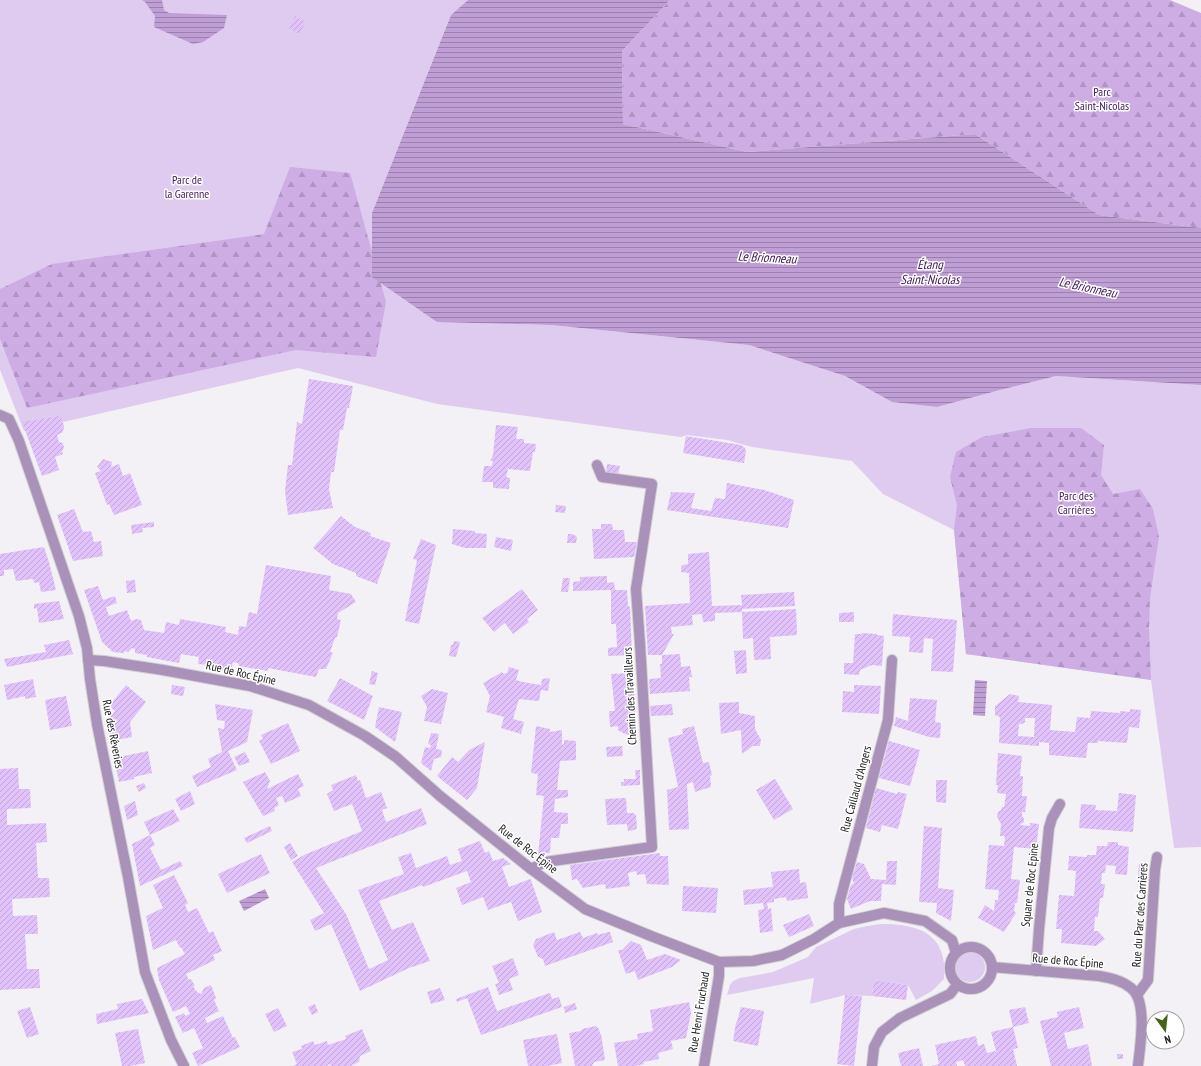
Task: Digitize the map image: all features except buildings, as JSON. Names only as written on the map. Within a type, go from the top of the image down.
[{"type":"street","name":"Rue des Rêveries","points":[[0,415],[9,419],[19,441],[79,616],[87,648],[97,724],[128,876],[145,972],[184,1066]]},
{"type":"street","name":"Chemin des Travailleurs","points":[[531,869],[545,862],[652,847],[636,590],[652,484],[602,477],[597,465]]},
{"type":"street","name":"Rue Caillaud d'Angers","points":[[839,923],[839,904],[888,720],[892,660]]},
{"type":"street","name":"Rue de Roc Épine","points":[[88,663],[104,661],[250,686],[309,704],[365,736],[396,757],[440,796],[531,869],[586,909],[719,962],[753,961],[782,955],[814,939],[839,923],[884,913],[925,921],[952,940],[956,953]]},
{"type":"street","name":"Square de Roc Epine","points":[[1036,971],[1049,828],[1052,818],[1060,804]]},
{"type":"street","name":"Rue du Parc des Carrières","points":[[1137,995],[1148,980],[1155,870],[1158,857]]},
{"type":"street","points":[[970,947],[978,948],[988,956],[992,967],[989,980],[978,989],[963,988],[957,985],[952,980],[950,973],[952,959],[956,953],[962,949],[970,947]]},
{"type":"street","name":"Rue Henri Fruchaud","points":[[704,1066],[719,976],[719,962]]},
{"type":"street","name":"Rue de Roc Épine","points":[[992,967],[1099,976],[1116,979],[1132,988],[1137,995]]},
{"type":"street","points":[[872,1066],[874,1047],[882,1032],[900,1018],[950,994],[957,985]]},
{"type":"street","points":[[1137,995],[1141,1012],[1138,1066]]},
{"type":"green space","points":[[0,0],[468,0],[451,15],[372,213],[437,322],[551,325],[749,345],[845,376],[892,402],[937,407],[1056,376],[1201,385],[1201,847],[1174,848],[1151,680],[966,654],[954,530],[883,494],[852,461],[752,447],[727,440],[687,435],[681,437],[437,404],[298,368],[24,431],[0,370]]},
{"type":"green space","name":"Parc Saint-Nicolas","points":[[670,0],[1170,0],[1201,13],[1201,228],[1099,215],[975,134],[747,152],[623,124],[622,51]]},
{"type":"green space","points":[[290,167],[350,173],[386,302],[376,357],[296,350],[27,408],[0,339],[0,289],[52,264],[264,234]]},
{"type":"green space","name":"Parc des Carrières","points":[[1031,428],[1081,428],[1104,445],[1101,475],[1113,494],[1140,489],[1153,509],[1159,537],[1150,598],[1149,629],[1151,680],[966,654],[954,530],[957,505],[950,477],[956,452],[982,437]]},
{"type":"green space","points":[[881,924],[913,927],[930,936],[937,943],[944,963],[944,979],[932,991],[916,1000],[908,985],[874,980],[872,996],[845,995],[810,1004],[814,978],[727,995],[733,981],[740,978],[773,972],[808,957],[816,947],[854,929]]},
{"type":"green space","points":[[970,952],[981,956],[985,967],[981,978],[970,982],[959,978],[955,967],[959,956]]},
{"type":"water","points":[[142,0],[162,0],[164,10],[169,13],[227,15],[224,28],[203,42],[193,44],[154,27],[155,16]]},
{"type":"water","name":"Étang Saint-Nicolas","points":[[468,0],[670,0],[622,51],[623,124],[747,152],[975,134],[1099,215],[1201,228],[1201,385],[1056,376],[937,407],[892,402],[845,376],[749,345],[551,325],[437,322],[372,277],[372,213],[451,15]]},
{"type":"water","points":[[975,680],[987,681],[985,716],[973,715]]},
{"type":"water","points":[[265,889],[269,898],[244,911],[239,901]]},
{"type":"park label","name":"Parc de la Garenne","points":[[187,187]]},
{"type":"water label","name":"Le Brionneau","points":[[767,257]]},
{"type":"water label","name":"Le Brionneau","points":[[1088,287]]}]
